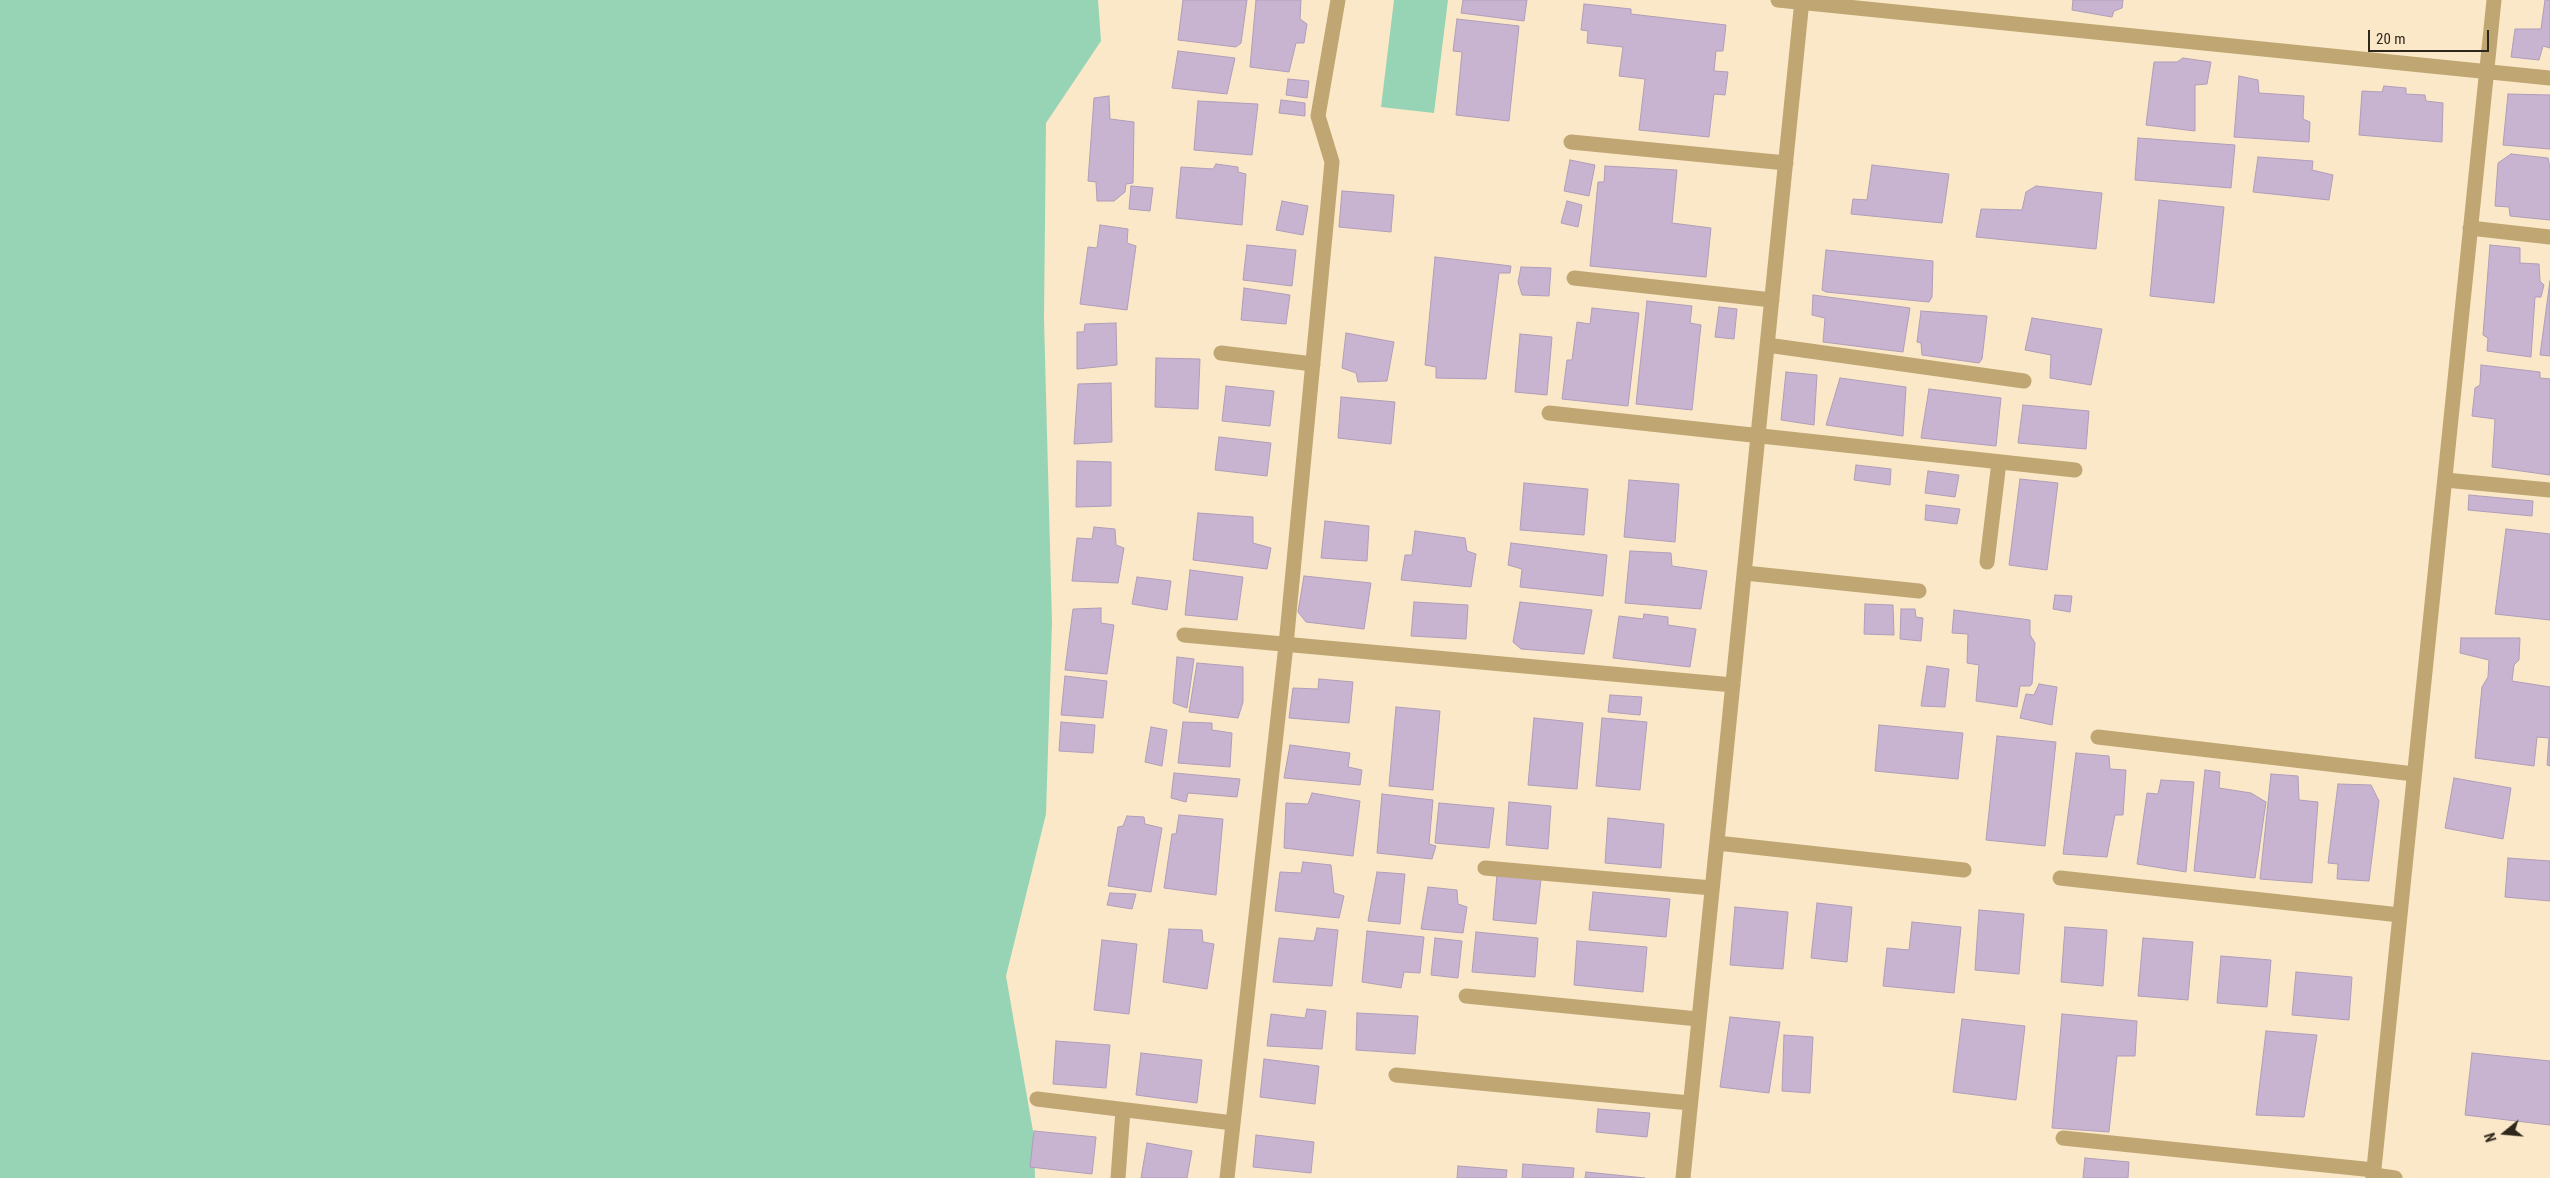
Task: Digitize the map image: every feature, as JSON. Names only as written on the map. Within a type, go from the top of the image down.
[{"type":"street","points":[[1226,1178],[1286,645],[1313,364],[1332,162],[1318,116],[1338,0]]},
{"type":"street","points":[[1778,0],[2550,78]]},
{"type":"street","points":[[2374,1175],[2494,0]]},
{"type":"street","points":[[1682,1178],[1802,1]]},
{"type":"street","points":[[1571,142],[1786,163]]},
{"type":"street","points":[[2470,228],[2550,237]]},
{"type":"street","points":[[1574,278],[1772,300]]},
{"type":"street","points":[[1767,345],[2024,381]]},
{"type":"street","points":[[1221,353],[1313,364]]},
{"type":"street","points":[[1549,413],[2075,470]]},
{"type":"street","points":[[1987,562],[1999,462]]},
{"type":"street","points":[[2444,480],[2550,490]]},
{"type":"street","points":[[1744,573],[1919,591]]},
{"type":"street","points":[[1184,635],[1733,685]]},
{"type":"street","points":[[2098,737],[2414,774]]},
{"type":"street","points":[[1717,844],[1964,870]]},
{"type":"street","points":[[1485,868],[1712,888]]},
{"type":"street","points":[[2060,878],[2400,915]]},
{"type":"street","points":[[1466,996],[1698,1019]]},
{"type":"street","points":[[1396,1075],[1690,1103]]},
{"type":"street","points":[[1037,1099],[1233,1124]]},
{"type":"street","points":[[1118,1178],[1123,1110]]},
{"type":"street","points":[[2063,1138],[2395,1178]]},
{"type":"green space","points":[[0,0],[1098,0],[1101,41],[1046,123],[1044,319],[1052,623],[1046,814],[1006,976],[1034,1137],[1035,1178],[0,1178]]},
{"type":"green space","points":[[1394,0],[1448,0],[1434,113],[1381,107]]},
{"type":"building","points":[[1183,0],[1247,0],[1241,43],[1236,47],[1178,40]]},
{"type":"building","points":[[1256,0],[1301,0],[1300,19],[1307,24],[1304,43],[1296,43],[1289,72],[1250,67]]},
{"type":"building","points":[[1463,0],[1527,0],[1524,21],[1461,13]]},
{"type":"building","points":[[2073,0],[2123,0],[2122,8],[2114,11],[2112,17],[2072,10]]},
{"type":"building","points":[[2545,0],[2550,0],[2550,48],[2543,46],[2539,60],[2511,57],[2515,29],[2541,29]]},
{"type":"building","points":[[1584,4],[1631,9],[1631,14],[1726,25],[1723,51],[1716,51],[1714,71],[1728,72],[1725,95],[1714,94],[1709,137],[1639,130],[1645,79],[1619,76],[1623,47],[1587,43],[1588,31],[1581,30]]},
{"type":"building","points":[[1457,19],[1519,26],[1509,121],[1456,115],[1462,52],[1453,51]]},
{"type":"building","points":[[1178,51],[1235,58],[1227,94],[1172,88]]},
{"type":"building","points":[[2183,58],[2211,62],[2207,84],[2195,85],[2195,131],[2146,125],[2154,62],[2177,62]]},
{"type":"building","points":[[2239,76],[2258,80],[2259,93],[2304,96],[2303,119],[2310,122],[2309,142],[2234,137]]},
{"type":"building","points":[[1288,79],[1309,81],[1307,98],[1286,95]]},
{"type":"building","points":[[2384,86],[2406,88],[2406,94],[2425,95],[2426,101],[2443,103],[2442,142],[2359,135],[2362,91],[2382,92]]},
{"type":"building","points":[[2508,94],[2550,95],[2550,149],[2503,145]]},
{"type":"building","points":[[1109,96],[1110,119],[1134,122],[1133,183],[1126,184],[1125,192],[1114,201],[1097,201],[1096,182],[1088,181],[1094,98]]},
{"type":"building","points":[[1281,100],[1305,103],[1305,116],[1279,113]]},
{"type":"building","points":[[1198,101],[1258,104],[1252,155],[1194,150]]},
{"type":"building","points":[[2138,138],[2235,145],[2231,188],[2135,180]]},
{"type":"building","points":[[2511,154],[2548,158],[2550,168],[2550,220],[2510,216],[2509,207],[2495,206],[2498,163]]},
{"type":"building","points":[[2258,157],[2313,161],[2312,170],[2333,175],[2329,200],[2253,192]]},
{"type":"building","points":[[1570,160],[1595,165],[1589,196],[1564,191]]},
{"type":"building","points":[[1216,164],[1238,167],[1238,172],[1246,174],[1242,225],[1176,218],[1181,167],[1213,169]]},
{"type":"building","points":[[1872,165],[1949,174],[1942,223],[1851,214],[1853,199],[1867,200]]},
{"type":"building","points":[[1605,166],[1677,170],[1672,223],[1711,228],[1706,277],[1590,266],[1598,182],[1604,182]]},
{"type":"building","points":[[1131,186],[1153,188],[1150,211],[1129,209]]},
{"type":"building","points":[[2036,186],[2102,193],[2096,249],[1976,237],[1981,209],[2022,210],[2026,192]]},
{"type":"building","points":[[1342,191],[1394,195],[1391,232],[1339,227]]},
{"type":"building","points":[[2159,200],[2224,207],[2214,303],[2150,296]]},
{"type":"building","points":[[1282,201],[1308,206],[1303,235],[1276,230]]},
{"type":"building","points":[[1567,201],[1582,205],[1578,227],[1561,223]]},
{"type":"building","points":[[1100,225],[1128,229],[1127,243],[1136,246],[1127,310],[1080,304],[1088,247],[1097,248]]},
{"type":"building","points":[[1247,245],[1296,250],[1292,286],[1243,280]]},
{"type":"building","points":[[2490,245],[2520,248],[2520,263],[2539,264],[2540,281],[2544,285],[2541,297],[2535,297],[2531,357],[2487,351],[2488,338],[2483,335]]},
{"type":"building","points":[[1826,250],[1933,261],[1932,297],[1929,302],[1826,292],[1822,290]]},
{"type":"building","points":[[1435,257],[1511,266],[1510,273],[1499,273],[1486,379],[1436,378],[1436,367],[1425,365]]},
{"type":"building","points":[[1521,267],[1551,268],[1549,296],[1522,295],[1518,282]]},
{"type":"building","points":[[2550,281],[2550,356],[2540,355]]},
{"type":"building","points":[[1244,288],[1290,295],[1286,324],[1241,320]]},
{"type":"building","points":[[1813,295],[1910,308],[1903,352],[1823,342],[1825,318],[1812,315]]},
{"type":"building","points":[[1647,301],[1692,306],[1690,323],[1701,325],[1692,410],[1636,404]]},
{"type":"building","points":[[1719,307],[1737,309],[1734,339],[1715,337]]},
{"type":"building","points":[[1592,308],[1639,313],[1628,406],[1562,399],[1567,360],[1572,360],[1577,322],[1590,324]]},
{"type":"building","points":[[1921,311],[1987,316],[1982,359],[1979,363],[1922,355],[1921,343],[1917,342]]},
{"type":"building","points":[[2032,318],[2102,329],[2091,385],[2050,378],[2051,355],[2025,350]]},
{"type":"building","points":[[1116,323],[1117,365],[1077,369],[1077,332],[1084,332],[1085,324]]},
{"type":"building","points":[[1346,333],[1394,342],[1387,381],[1358,382],[1356,373],[1342,368]]},
{"type":"building","points":[[1520,334],[1552,337],[1547,395],[1515,392]]},
{"type":"building","points":[[1156,358],[1200,359],[1198,409],[1155,407]]},
{"type":"building","points":[[2481,365],[2540,372],[2540,378],[2550,379],[2550,475],[2492,467],[2495,419],[2472,416],[2475,388],[2480,385]]},
{"type":"building","points":[[1786,372],[1817,375],[1814,425],[1781,420]]},
{"type":"building","points":[[1840,378],[1906,387],[1903,436],[1826,425]]},
{"type":"building","points":[[1111,383],[1112,442],[1074,444],[1078,384]]},
{"type":"building","points":[[1226,386],[1274,391],[1270,426],[1222,421]]},
{"type":"building","points":[[1929,389],[2001,398],[1996,446],[1921,438]]},
{"type":"building","points":[[1341,397],[1395,402],[1391,444],[1338,438]]},
{"type":"building","points":[[2023,405],[2089,411],[2086,449],[2018,443]]},
{"type":"building","points":[[1219,437],[1271,443],[1267,476],[1215,470]]},
{"type":"building","points":[[1077,461],[1111,462],[1111,506],[1076,507]]},
{"type":"building","points":[[1856,465],[1891,469],[1890,485],[1854,480]]},
{"type":"building","points":[[1928,471],[1959,475],[1955,497],[1925,493]]},
{"type":"building","points":[[2020,479],[2058,483],[2047,570],[2009,565]]},
{"type":"building","points":[[1629,480],[1679,484],[1675,542],[1624,537]]},
{"type":"building","points":[[1524,483],[1588,489],[1584,535],[1520,530]]},
{"type":"building","points":[[2469,495],[2533,501],[2532,516],[2468,510]]},
{"type":"building","points":[[1926,505],[1960,509],[1957,524],[1925,520]]},
{"type":"building","points":[[1198,513],[1253,517],[1253,543],[1271,548],[1267,569],[1193,560]]},
{"type":"building","points":[[1325,521],[1369,526],[1367,561],[1321,558]]},
{"type":"building","points":[[1094,527],[1115,529],[1116,545],[1124,548],[1118,583],[1072,581],[1077,538],[1092,539]]},
{"type":"building","points":[[2506,529],[2550,534],[2550,620],[2495,614]]},
{"type":"building","points":[[1415,531],[1465,538],[1467,551],[1476,554],[1471,587],[1401,580],[1405,555],[1412,555]]},
{"type":"building","points":[[1511,543],[1607,555],[1603,596],[1520,587],[1522,569],[1508,565]]},
{"type":"building","points":[[1630,551],[1671,553],[1672,566],[1707,571],[1701,609],[1625,603]]},
{"type":"building","points":[[1190,570],[1243,577],[1237,620],[1185,615]]},
{"type":"building","points":[[1304,576],[1371,583],[1364,629],[1306,622],[1298,612]]},
{"type":"building","points":[[1137,577],[1171,581],[1167,610],[1132,604]]},
{"type":"building","points":[[2055,595],[2072,596],[2070,612],[2053,609]]},
{"type":"building","points":[[1414,602],[1468,605],[1466,639],[1411,636]]},
{"type":"building","points":[[1520,602],[1592,610],[1584,654],[1521,649],[1513,642]]},
{"type":"building","points":[[1865,604],[1893,605],[1894,635],[1864,634]]},
{"type":"building","points":[[1101,608],[1101,623],[1114,625],[1107,674],[1065,670],[1073,609]]},
{"type":"building","points":[[1901,609],[1915,609],[1916,617],[1923,618],[1921,641],[1900,639]]},
{"type":"building","points":[[1954,610],[2030,620],[2030,635],[2035,643],[2032,684],[2030,686],[2020,686],[2017,707],[1976,701],[1979,665],[1967,663],[1968,634],[1952,633]]},
{"type":"building","points":[[1644,614],[1668,617],[1668,625],[1696,629],[1690,667],[1613,658],[1619,616],[1643,619]]},
{"type":"building","points":[[2461,638],[2520,638],[2519,660],[2514,665],[2512,681],[2550,687],[2550,766],[2547,765],[2549,738],[2537,737],[2534,766],[2475,758],[2482,687],[2488,677],[2489,660],[2460,653]]},
{"type":"building","points":[[1177,657],[1194,659],[1187,708],[1173,703]]},
{"type":"building","points":[[1197,663],[1243,667],[1243,702],[1238,718],[1189,712]]},
{"type":"building","points":[[1927,666],[1949,669],[1945,707],[1921,706]]},
{"type":"building","points":[[1065,676],[1107,681],[1103,718],[1061,715]]},
{"type":"building","points":[[1319,679],[1353,682],[1349,723],[1289,718],[1293,688],[1318,689]]},
{"type":"building","points":[[2039,684],[2057,687],[2052,725],[2020,718],[2026,694],[2034,695]]},
{"type":"building","points":[[1610,695],[1642,697],[1640,715],[1608,712]]},
{"type":"building","points":[[1396,707],[1440,711],[1433,790],[1389,786]]},
{"type":"building","points":[[1534,718],[1583,723],[1577,789],[1528,785]]},
{"type":"building","points":[[1602,718],[1647,722],[1640,790],[1596,786]]},
{"type":"building","points":[[1061,722],[1095,725],[1093,753],[1059,751]]},
{"type":"building","points":[[1183,722],[1212,723],[1212,730],[1232,733],[1230,767],[1178,763]]},
{"type":"building","points":[[1879,725],[1963,733],[1958,779],[1875,771]]},
{"type":"building","points":[[1151,727],[1167,730],[1162,766],[1145,762]]},
{"type":"building","points":[[1997,736],[2056,742],[2045,846],[1986,840]]},
{"type":"building","points":[[1290,745],[1350,753],[1348,767],[1362,770],[1360,785],[1284,778]]},
{"type":"building","points":[[2076,753],[2109,756],[2110,769],[2126,770],[2123,815],[2115,815],[2107,857],[2063,854]]},
{"type":"building","points":[[2205,770],[2220,772],[2219,788],[2251,793],[2266,802],[2255,878],[2194,871]]},
{"type":"building","points":[[1174,773],[1240,779],[1237,797],[1188,793],[1186,802],[1171,798]]},
{"type":"building","points":[[2271,774],[2298,776],[2299,800],[2318,802],[2312,883],[2260,879]]},
{"type":"building","points":[[2454,778],[2511,788],[2503,839],[2445,828]]},
{"type":"building","points":[[2161,780],[2194,782],[2186,872],[2137,864],[2147,793],[2158,794]]},
{"type":"building","points":[[2338,784],[2371,785],[2379,801],[2369,881],[2337,879],[2338,864],[2328,863]]},
{"type":"building","points":[[1312,793],[1360,801],[1353,856],[1284,848],[1286,803],[1308,804]]},
{"type":"building","points":[[1382,794],[1433,800],[1429,844],[1436,846],[1432,859],[1377,853]]},
{"type":"building","points":[[1509,802],[1551,806],[1548,849],[1506,845]]},
{"type":"building","points":[[1439,803],[1494,808],[1489,848],[1435,843]]},
{"type":"building","points":[[1179,815],[1223,819],[1216,895],[1164,888],[1172,834],[1176,834]]},
{"type":"building","points":[[1127,816],[1144,817],[1145,824],[1162,828],[1151,892],[1108,886],[1118,827],[1123,826]]},
{"type":"building","points":[[1608,818],[1664,824],[1661,868],[1605,863]]},
{"type":"building","points":[[2508,858],[2550,861],[2550,901],[2505,897]]},
{"type":"building","points":[[1303,862],[1331,865],[1334,893],[1344,896],[1339,918],[1275,911],[1280,872],[1301,873]]},
{"type":"building","points":[[1377,872],[1405,874],[1400,924],[1368,921]]},
{"type":"building","points":[[1497,875],[1541,879],[1536,924],[1493,920]]},
{"type":"building","points":[[1428,887],[1457,890],[1458,904],[1467,907],[1463,933],[1421,929]]},
{"type":"building","points":[[1593,892],[1670,899],[1666,937],[1589,930]]},
{"type":"building","points":[[1110,893],[1136,894],[1132,909],[1107,905]]},
{"type":"building","points":[[1817,903],[1852,907],[1847,962],[1811,958]]},
{"type":"building","points":[[1735,907],[1788,912],[1783,969],[1730,965]]},
{"type":"building","points":[[1979,910],[2024,914],[2019,974],[1975,970]]},
{"type":"building","points":[[1912,922],[1961,927],[1954,993],[1883,986],[1887,948],[1909,950]]},
{"type":"building","points":[[2065,927],[2107,930],[2103,986],[2061,982]]},
{"type":"building","points":[[1317,928],[1338,930],[1332,986],[1273,982],[1279,938],[1314,941]]},
{"type":"building","points":[[1169,929],[1202,930],[1203,942],[1214,944],[1207,989],[1163,982]]},
{"type":"building","points":[[1367,931],[1424,937],[1420,973],[1404,972],[1401,988],[1362,982]]},
{"type":"building","points":[[1476,932],[1538,938],[1535,977],[1472,972]]},
{"type":"building","points":[[1435,938],[1462,941],[1458,978],[1431,975]]},
{"type":"building","points":[[2143,938],[2193,942],[2188,1000],[2138,996]]},
{"type":"building","points":[[1102,940],[1137,944],[1129,1014],[1094,1010]]},
{"type":"building","points":[[1577,941],[1647,947],[1643,992],[1574,985]]},
{"type":"building","points":[[2221,956],[2271,960],[2267,1007],[2217,1003]]},
{"type":"building","points":[[2296,972],[2352,977],[2349,1020],[2292,1015]]},
{"type":"building","points":[[1307,1009],[1326,1011],[1322,1049],[1267,1046],[1271,1014],[1305,1018]]},
{"type":"building","points":[[1357,1013],[1418,1016],[1415,1054],[1356,1050]]},
{"type":"building","points":[[2062,1014],[2137,1021],[2135,1056],[2117,1056],[2109,1132],[2052,1128]]},
{"type":"building","points":[[1730,1017],[1780,1022],[1769,1093],[1720,1087]]},
{"type":"building","points":[[1962,1019],[2025,1026],[2016,1100],[1953,1092]]},
{"type":"building","points":[[2266,1031],[2317,1035],[2304,1117],[2256,1115]]},
{"type":"building","points":[[1784,1035],[1813,1037],[1810,1093],[1782,1091]]},
{"type":"building","points":[[1056,1041],[1110,1045],[1106,1088],[1053,1084]]},
{"type":"building","points":[[1141,1053],[1202,1060],[1197,1103],[1136,1095]]},
{"type":"building","points":[[2472,1053],[2550,1061],[2550,1125],[2465,1115]]},
{"type":"building","points":[[1264,1059],[1319,1066],[1315,1104],[1260,1097]]},
{"type":"building","points":[[1598,1109],[1650,1113],[1647,1137],[1596,1132]]},
{"type":"building","points":[[1034,1131],[1096,1137],[1092,1174],[1030,1167]]},
{"type":"building","points":[[1256,1135],[1314,1142],[1311,1173],[1253,1167]]},
{"type":"building","points":[[1147,1143],[1192,1151],[1187,1178],[1141,1178]]},
{"type":"building","points":[[2085,1158],[2129,1162],[2128,1178],[2083,1178]]},
{"type":"building","points":[[1523,1164],[1574,1168],[1573,1178],[1522,1178]]},
{"type":"building","points":[[1458,1166],[1507,1170],[1506,1178],[1457,1178]]},
{"type":"building","points":[[1586,1172],[1645,1178],[1585,1178]]}]
